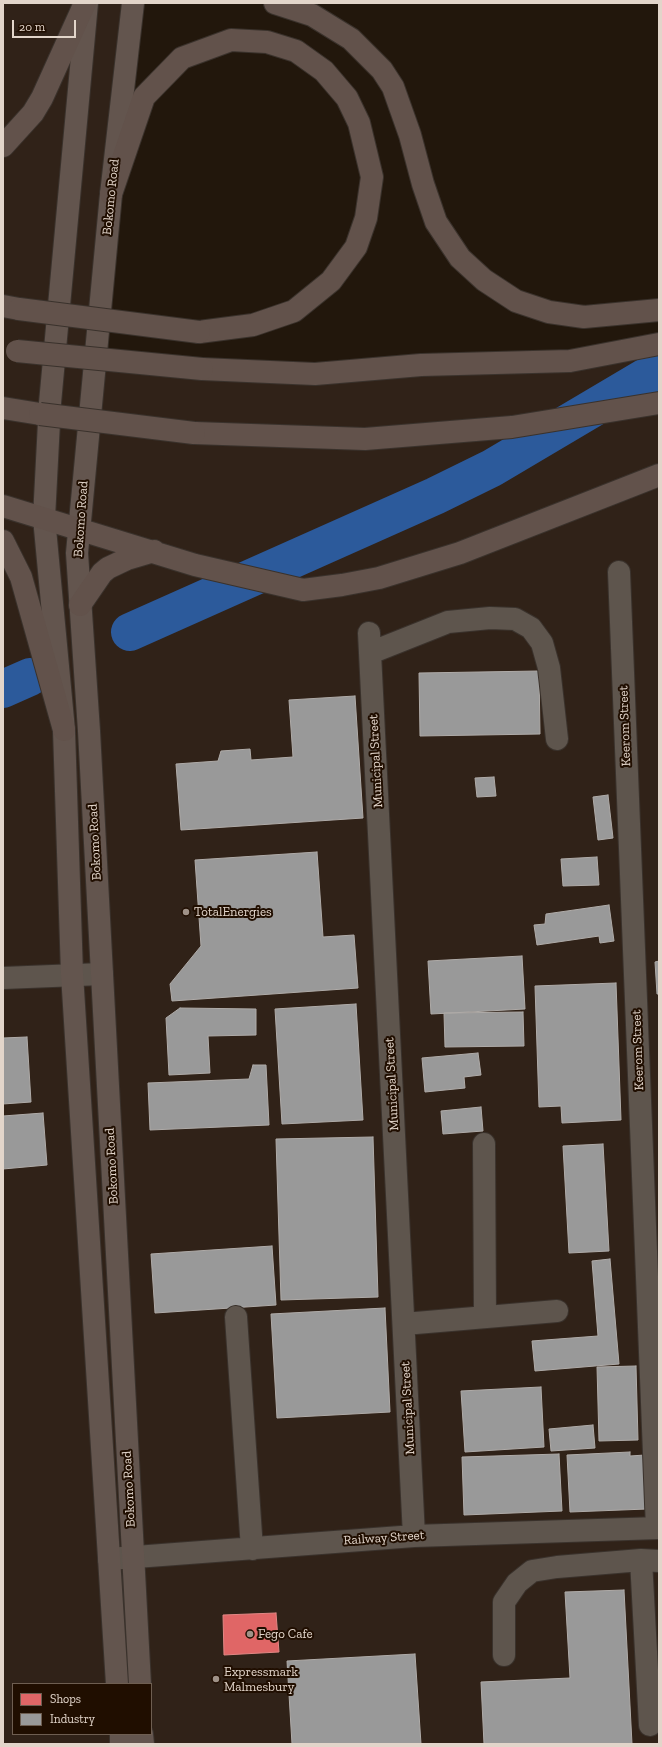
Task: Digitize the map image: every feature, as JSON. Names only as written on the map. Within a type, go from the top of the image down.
[{"type":"highway","points":[[3,146],[33,113],[42,98],[86,3]]},
{"type":"highway","points":[[275,3],[312,15],[344,35],[382,70],[393,87],[410,134],[422,184],[436,222],[460,258],[484,280],[516,301],[549,312],[584,317],[659,310]]},
{"type":"highway","points":[[11,308],[199,332],[253,325],[294,310],[331,281],[356,247],[366,218],[372,177],[359,123],[347,98],[324,71],[296,51],[266,42],[231,40],[182,58],[144,96],[111,194]]},
{"type":"highway","points":[[10,349],[202,369],[315,374],[421,365],[570,362],[659,344]]},
{"type":"highway","points":[[3,408],[194,433],[365,439],[512,427],[659,403]]},
{"type":"highway","points":[[3,506],[154,551],[195,565],[303,590],[379,578],[460,553],[659,475]]},
{"type":"highway","points":[[3,540],[21,577],[64,730]]},
{"type":"highway","points":[[80,605],[102,573],[108,568],[127,559],[154,551]]},
{"type":"main road","name":"Bokomo Road","points":[[86,3],[50,403],[44,518],[64,730],[72,974],[117,1683]]},
{"type":"main road","name":"Bokomo Road","points":[[133,3],[111,194],[79,528],[78,553],[80,605],[90,739],[140,1683]]},
{"type":"street","name":"Keerom Street","points":[[619,572],[658,1528]]},
{"type":"street","name":"Municipal Street","points":[[414,1536],[370,643],[448,622],[490,618],[515,619],[531,628],[542,643],[548,668],[557,739]]},
{"type":"street","points":[[3,978],[72,974],[102,974]]},
{"type":"street","points":[[484,1144],[485,1317]]},
{"type":"street","points":[[404,1324],[557,1311]]},
{"type":"street","points":[[236,1317],[252,1548]]},
{"type":"street","name":"Railway Street","points":[[109,1559],[414,1536],[658,1528]]},
{"type":"street","points":[[504,1655],[504,1602],[517,1583],[532,1571],[557,1567],[650,1560],[650,1725]]},
{"type":"shaded area","points":[[3,3],[133,3],[97,353],[267,373],[659,344],[659,1744],[3,1744]]},
{"type":"building: Shops","name":"Fego Cafe","points":[[276,1613],[279,1652],[224,1655],[223,1615]]},
{"type":"building: Industry","points":[[539,671],[540,734],[420,736],[419,673]]},
{"type":"building: Industry","points":[[355,696],[363,818],[181,830],[176,764],[218,761],[221,751],[250,749],[251,760],[293,757],[289,700]]},
{"type":"building: Industry","points":[[494,777],[496,796],[477,797],[475,778]]},
{"type":"building: Industry","points":[[608,795],[613,838],[598,840],[593,797]]},
{"type":"building: Industry","points":[[317,852],[323,937],[354,935],[358,988],[172,1001],[170,984],[201,946],[195,860]]},
{"type":"building: Industry","points":[[597,857],[599,885],[563,886],[561,859]]},
{"type":"building: Industry","points":[[609,905],[614,941],[600,943],[599,936],[537,945],[534,925],[545,924],[546,914]]},
{"type":"building: Industry","points":[[522,956],[525,1009],[431,1014],[428,961]]},
{"type":"building: Industry","points":[[659,961],[659,994],[657,994],[655,962]]},
{"type":"building: Industry","points":[[616,983],[621,1120],[562,1123],[561,1106],[539,1107],[535,986]]},
{"type":"building: Industry","points":[[356,1004],[363,1120],[282,1124],[275,1009]]},
{"type":"building: Industry","points":[[180,1008],[256,1009],[256,1035],[208,1036],[210,1073],[169,1075],[166,1018]]},
{"type":"building: Industry","points":[[523,1012],[524,1046],[445,1047],[444,1013]]},
{"type":"building: Industry","points":[[27,1037],[31,1102],[3,1104],[3,1038]]},
{"type":"building: Industry","points":[[478,1053],[481,1075],[464,1077],[465,1088],[425,1092],[422,1058]]},
{"type":"building: Industry","points":[[253,1065],[266,1065],[269,1125],[150,1130],[148,1083],[249,1079]]},
{"type":"building: Industry","points":[[481,1107],[483,1131],[443,1134],[441,1111]]},
{"type":"building: Industry","points":[[43,1113],[47,1165],[3,1169],[3,1116]]},
{"type":"building: Industry","points":[[373,1137],[378,1297],[281,1300],[276,1139]]},
{"type":"building: Industry","points":[[603,1144],[609,1251],[569,1253],[563,1146]]},
{"type":"building: Industry","points":[[272,1246],[276,1305],[155,1313],[151,1254]]},
{"type":"building: Industry","points":[[610,1259],[619,1364],[535,1371],[532,1341],[598,1336],[592,1261]]},
{"type":"building: Industry","points":[[385,1308],[390,1412],[277,1418],[271,1314]]},
{"type":"building: Industry","points":[[636,1366],[638,1440],[599,1441],[597,1367]]},
{"type":"building: Industry","points":[[541,1387],[544,1447],[465,1452],[461,1391]]},
{"type":"building: Industry","points":[[593,1425],[595,1448],[551,1451],[549,1429]]},
{"type":"building: Industry","points":[[630,1452],[630,1456],[645,1455],[647,1509],[570,1512],[567,1455]]},
{"type":"building: Industry","points":[[559,1454],[562,1511],[464,1515],[462,1457]]},
{"type":"building: Industry","points":[[624,1590],[632,1744],[484,1744],[481,1682],[570,1678],[565,1592]]},
{"type":"building: Industry","points":[[415,1654],[421,1744],[292,1744],[287,1661]]},
{"type":"waterway","points":[[130,632],[435,496],[492,468],[649,375],[659,364]]},
{"type":"waterway","points":[[3,689],[30,677]]},
{"type":"place","name":"TotalEnergies","points":[[186,912]]},
{"type":"place","name":"Fego Cafe","points":[[250,1634]]},
{"type":"place","name":"Expressmark Malmesbury","points":[[216,1679]]}]
